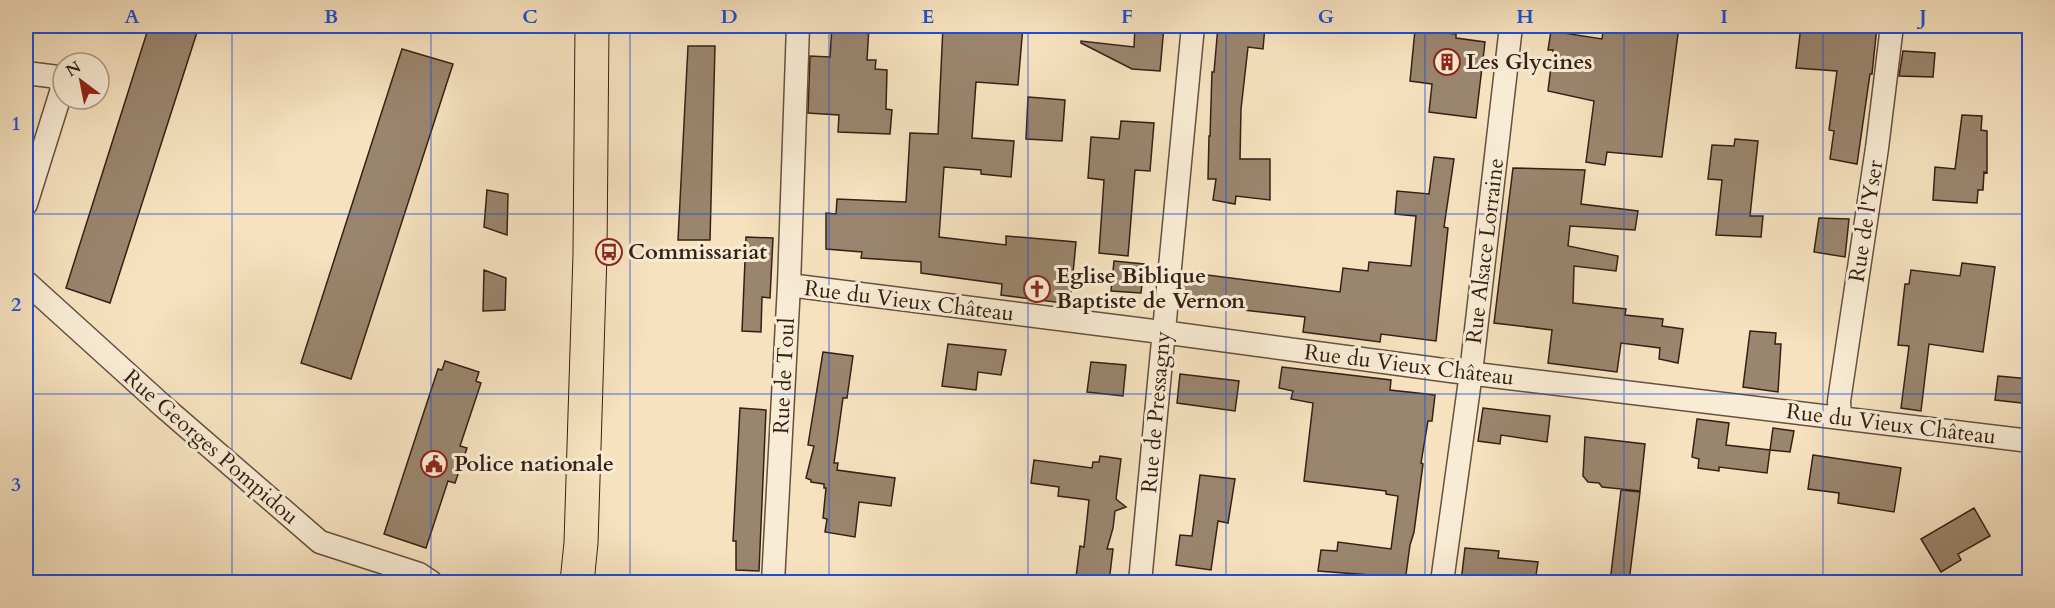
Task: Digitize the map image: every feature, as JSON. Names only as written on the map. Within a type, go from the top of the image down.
[{"type":"main road","points":[[579,581],[590,274],[592,26]]},
{"type":"street","name":"Rue de Toul","points":[[773,582],[789,285],[798,26]]},
{"type":"street","name":"Rue de Pressagny","points":[[1140,582],[1193,26]]},
{"type":"street","name":"Rue Alsace Lorraine","points":[[1442,582],[1471,373],[1511,26]]},
{"type":"street","name":"Rue de l'Yser","points":[[1839,417],[1839,401],[1877,148],[1892,26]]},
{"type":"street","points":[[26,73],[58,77],[62,89],[26,204]]},
{"type":"street","name":"Rue Georges Pompidou","points":[[26,282],[155,399],[320,542],[425,578]]},
{"type":"street","name":"Rue du Vieux Château","points":[[789,285],[1471,373],[2030,441]]},
{"type":"building","points":[[149,26],[199,26],[110,303],[66,288]]},
{"type":"building","points":[[832,26],[869,26],[867,60],[876,60],[875,69],[887,70],[886,109],[892,110],[890,134],[838,132],[839,115],[808,113],[810,56],[830,57]]},
{"type":"building","points":[[943,26],[1023,26],[1018,85],[976,82],[972,138],[1014,141],[1011,177],[981,174],[981,170],[944,167],[939,237],[1006,245],[1006,236],[1076,242],[1070,304],[1001,295],[1002,284],[921,273],[921,262],[861,258],[862,252],[826,249],[826,213],[836,214],[837,199],[906,202],[910,133],[938,134]]},
{"type":"building","points":[[1135,26],[1164,26],[1160,71],[1132,69],[1081,43],[1081,41],[1134,47]]},
{"type":"building","points":[[1218,26],[1265,26],[1263,49],[1248,47],[1241,109],[1240,159],[1270,159],[1270,200],[1236,196],[1235,204],[1213,200],[1216,179],[1208,179],[1209,136],[1212,72],[1214,72]]},
{"type":"building","points":[[1604,26],[1679,26],[1662,157],[1607,152],[1605,165],[1586,162],[1594,101],[1548,91],[1553,50],[1548,50],[1551,31],[1602,39]]},
{"type":"building","points":[[1801,26],[1877,26],[1872,74],[1870,74],[1857,164],[1830,159],[1834,131],[1829,130],[1837,71],[1796,68]]},
{"type":"building","name":"Les Glycines","points":[[1415,30],[1456,34],[1456,38],[1485,42],[1476,118],[1429,112],[1432,84],[1410,81]]},
{"type":"building","points":[[688,46],[715,46],[710,240],[678,240]]},
{"type":"building","points":[[402,49],[453,64],[351,379],[301,363]]},
{"type":"building","points":[[1903,51],[1935,53],[1933,77],[1899,76]]},
{"type":"building","points":[[1028,97],[1065,100],[1062,141],[1026,139]]},
{"type":"building","points":[[1962,115],[1982,116],[1981,130],[1987,131],[1987,173],[1984,172],[1983,190],[1978,190],[1977,203],[1933,200],[1935,167],[1955,169]]},
{"type":"building","points":[[1121,121],[1154,123],[1150,171],[1135,170],[1128,256],[1099,253],[1104,180],[1088,178],[1091,137],[1119,139]]},
{"type":"building","points":[[1735,139],[1758,141],[1750,216],[1763,216],[1761,237],[1716,235],[1722,180],[1708,179],[1712,145],[1734,146]]},
{"type":"building","points":[[1434,157],[1454,159],[1444,227],[1448,228],[1436,341],[1381,334],[1380,342],[1303,332],[1305,317],[1181,303],[1184,272],[1340,292],[1343,268],[1368,271],[1369,262],[1411,266],[1416,216],[1395,214],[1397,191],[1429,194]]},
{"type":"building","points":[[1513,168],[1585,170],[1581,204],[1638,211],[1635,230],[1570,226],[1568,246],[1618,256],[1616,271],[1574,266],[1573,303],[1626,309],[1625,315],[1663,319],[1662,326],[1683,329],[1678,363],[1659,359],[1660,348],[1621,343],[1617,372],[1548,363],[1552,330],[1494,323]]},
{"type":"building","points":[[487,190],[508,194],[507,235],[484,227]]},
{"type":"building","points":[[1819,218],[1849,219],[1845,257],[1814,252]]},
{"type":"building","points":[[746,237],[773,238],[770,298],[762,297],[761,332],[742,331]]},
{"type":"building","points":[[1114,261],[1144,264],[1141,293],[1111,291]]},
{"type":"building","points":[[1962,263],[1995,267],[1983,352],[1929,344],[1921,411],[1901,408],[1909,346],[1898,345],[1905,284],[1909,284],[1911,270],[1960,276]]},
{"type":"building","points":[[484,270],[506,278],[505,310],[483,311]]},
{"type":"building","points":[[1750,331],[1776,333],[1775,344],[1781,344],[1778,392],[1743,387]]},
{"type":"building","points":[[948,344],[1006,350],[1001,375],[978,372],[976,390],[942,386]]},
{"type":"building","points":[[823,352],[853,356],[847,398],[843,398],[834,463],[838,463],[837,470],[895,478],[891,506],[859,502],[855,537],[825,532],[827,519],[823,518],[826,488],[824,484],[811,482],[806,478],[814,446],[808,445]]},
{"type":"building","name":"Police nationale","points":[[445,361],[479,372],[476,381],[481,383],[460,446],[467,448],[455,483],[448,481],[426,548],[384,534],[438,369],[442,370]]},
{"type":"building","points":[[1091,362],[1126,365],[1123,396],[1087,392]]},
{"type":"building","points":[[1282,367],[1391,380],[1390,390],[1435,395],[1432,421],[1428,421],[1421,463],[1423,464],[1414,532],[1405,582],[1382,582],[1383,576],[1318,571],[1321,550],[1337,551],[1338,542],[1391,549],[1398,496],[1386,494],[1386,491],[1304,481],[1313,403],[1291,399],[1293,391],[1279,388]]},
{"type":"building","points":[[1180,374],[1239,381],[1235,411],[1177,403]]},
{"type":"building","points":[[1998,376],[2030,379],[2030,404],[1995,400]]},
{"type":"building","points":[[740,408],[766,410],[759,571],[736,570],[736,541],[733,541]]},
{"type":"building","points":[[1483,408],[1550,416],[1547,442],[1501,435],[1500,444],[1478,441]]},
{"type":"building","points":[[1697,419],[1729,423],[1726,445],[1770,450],[1767,473],[1719,467],[1719,471],[1698,468],[1699,459],[1692,457]]},
{"type":"building","points":[[1773,428],[1794,431],[1790,452],[1770,450]]},
{"type":"building","points":[[1585,437],[1645,444],[1640,491],[1602,487],[1599,483],[1588,482],[1583,476]]},
{"type":"building","points":[[1813,455],[1901,468],[1894,512],[1838,503],[1839,493],[1808,489]]},
{"type":"building","points":[[1100,456],[1121,459],[1116,499],[1126,507],[1115,511],[1107,549],[1113,549],[1109,582],[1080,582],[1081,577],[1076,577],[1080,546],[1084,547],[1089,500],[1058,496],[1059,487],[1031,483],[1034,460],[1092,468],[1093,462],[1099,462]]},
{"type":"building","points":[[1200,475],[1235,479],[1228,523],[1218,521],[1211,570],[1176,565],[1180,535],[1192,536]]},
{"type":"building","points":[[1621,490],[1640,492],[1629,582],[1610,582]]},
{"type":"building","points":[[1974,508],[1990,536],[1958,554],[1961,560],[1941,572],[1921,539]]},
{"type":"building","points":[[1465,548],[1499,551],[1498,558],[1538,562],[1535,582],[1461,582]]},
{"type":"place","name":"Les Glycines","points":[[1447,62]]},
{"type":"place","name":"Commissariat","points":[[609,252]]},
{"type":"place","name":"Eglise Biblique Baptiste de Vernon","points":[[1037,289]]},
{"type":"place","name":"Police nationale","points":[[434,464]]}]
